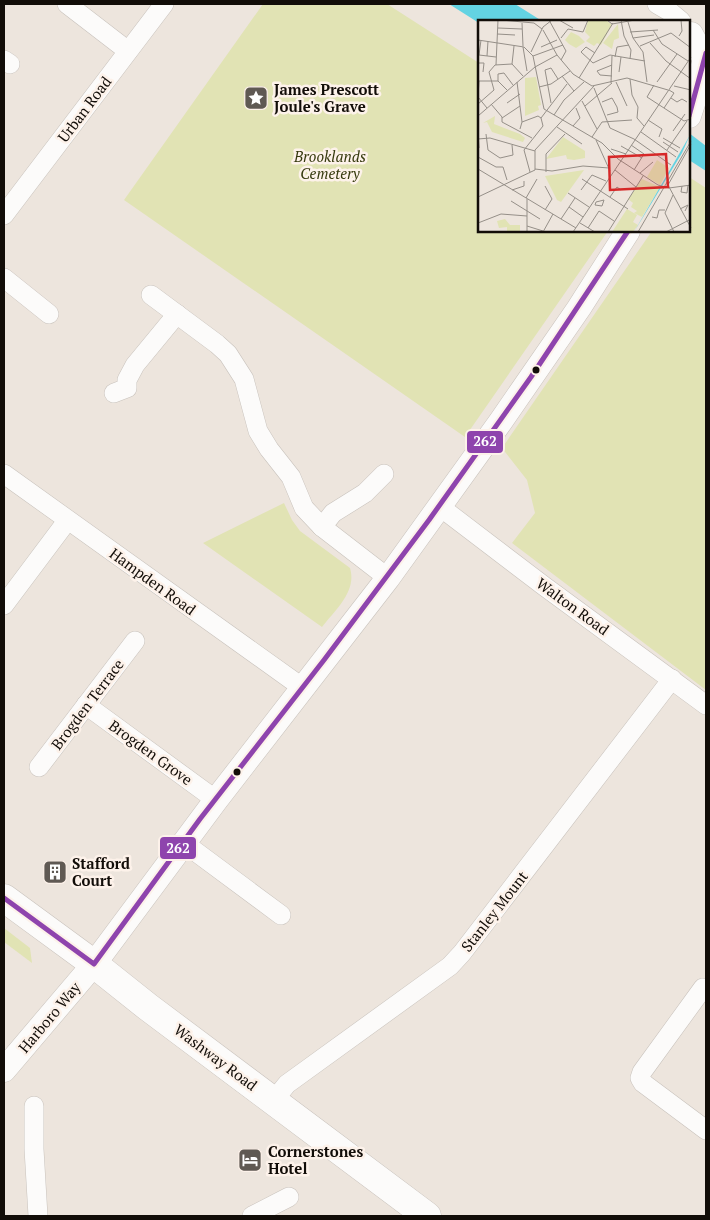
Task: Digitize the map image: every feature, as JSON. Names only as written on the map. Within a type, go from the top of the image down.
[{"type":"highway","name":"Washway Road","points":[[4,898],[427,1216]]},
{"type":"main road","points":[[690,33],[706,56],[690,112]]},
{"type":"main road","name":"Harboro Way","points":[[4,1070],[94,964],[216,800],[388,578],[579,308],[627,232]]},
{"type":"street","points":[[67,4],[128,51]]},
{"type":"street","name":"Urban Road","points":[[4,215],[164,4]]},
{"type":"street","points":[[657,4],[669,11],[678,20]]},
{"type":"street","points":[[4,278],[27,304],[49,314]]},
{"type":"street","points":[[151,295],[217,344],[236,365],[249,393],[258,431],[268,449],[291,477],[304,508],[322,527],[388,578]]},
{"type":"street","points":[[127,392],[127,380],[135,365],[178,314]]},
{"type":"street","points":[[322,527],[333,513],[365,493],[388,473]]},
{"type":"street","name":"Hampden Road","points":[[4,474],[303,688]]},
{"type":"street","name":"Walton Road","points":[[439,506],[706,705]]},
{"type":"street","points":[[4,605],[68,521]]},
{"type":"street","name":"Brogden Terrace","points":[[39,767],[135,640]]},
{"type":"street","name":"Stanley Mount","points":[[274,1100],[287,1084],[456,960],[672,678]]},
{"type":"street","name":"Brogden Grove","points":[[86,705],[216,800]]},
{"type":"street","points":[[184,843],[281,915]]},
{"type":"street","points":[[703,988],[642,1072],[640,1078],[643,1083],[706,1130]]},
{"type":"street","points":[[34,1106],[34,1149],[38,1216]]},
{"type":"street","points":[[252,1216],[288,1197]]},
{"type":"green space","name":"Brooklands Cemetery","points":[[263,4],[387,4],[478,62],[478,232],[607,232],[465,437],[124,200]]},
{"type":"green space","points":[[690,178],[706,188],[706,690],[512,543],[535,513],[527,480],[502,448],[651,232],[690,232]]},
{"type":"green space","points":[[284,503],[300,531],[350,568],[351,584],[348,592],[322,627],[203,543]]},
{"type":"green space","points":[[4,928],[30,948],[32,963],[4,942]]},
{"type":"water","points":[[449,4],[515,4],[540,20],[478,20],[478,22]]},
{"type":"water","points":[[690,134],[706,146],[706,171],[690,161]]},
{"type":"transit line","name":"262","points":[[690,112],[706,53]]},
{"type":"transit line","name":"262","points":[[4,898],[94,964],[200,819],[324,660],[429,520],[531,377],[627,232]]},
{"type":"place","name":"James Prescott Joule's Grave","points":[[256,98]]},
{"type":"place","name":"Stafford Court","points":[[55,872]]},
{"type":"place","name":"Cornerstones Hotel","points":[[250,1160]]}]
